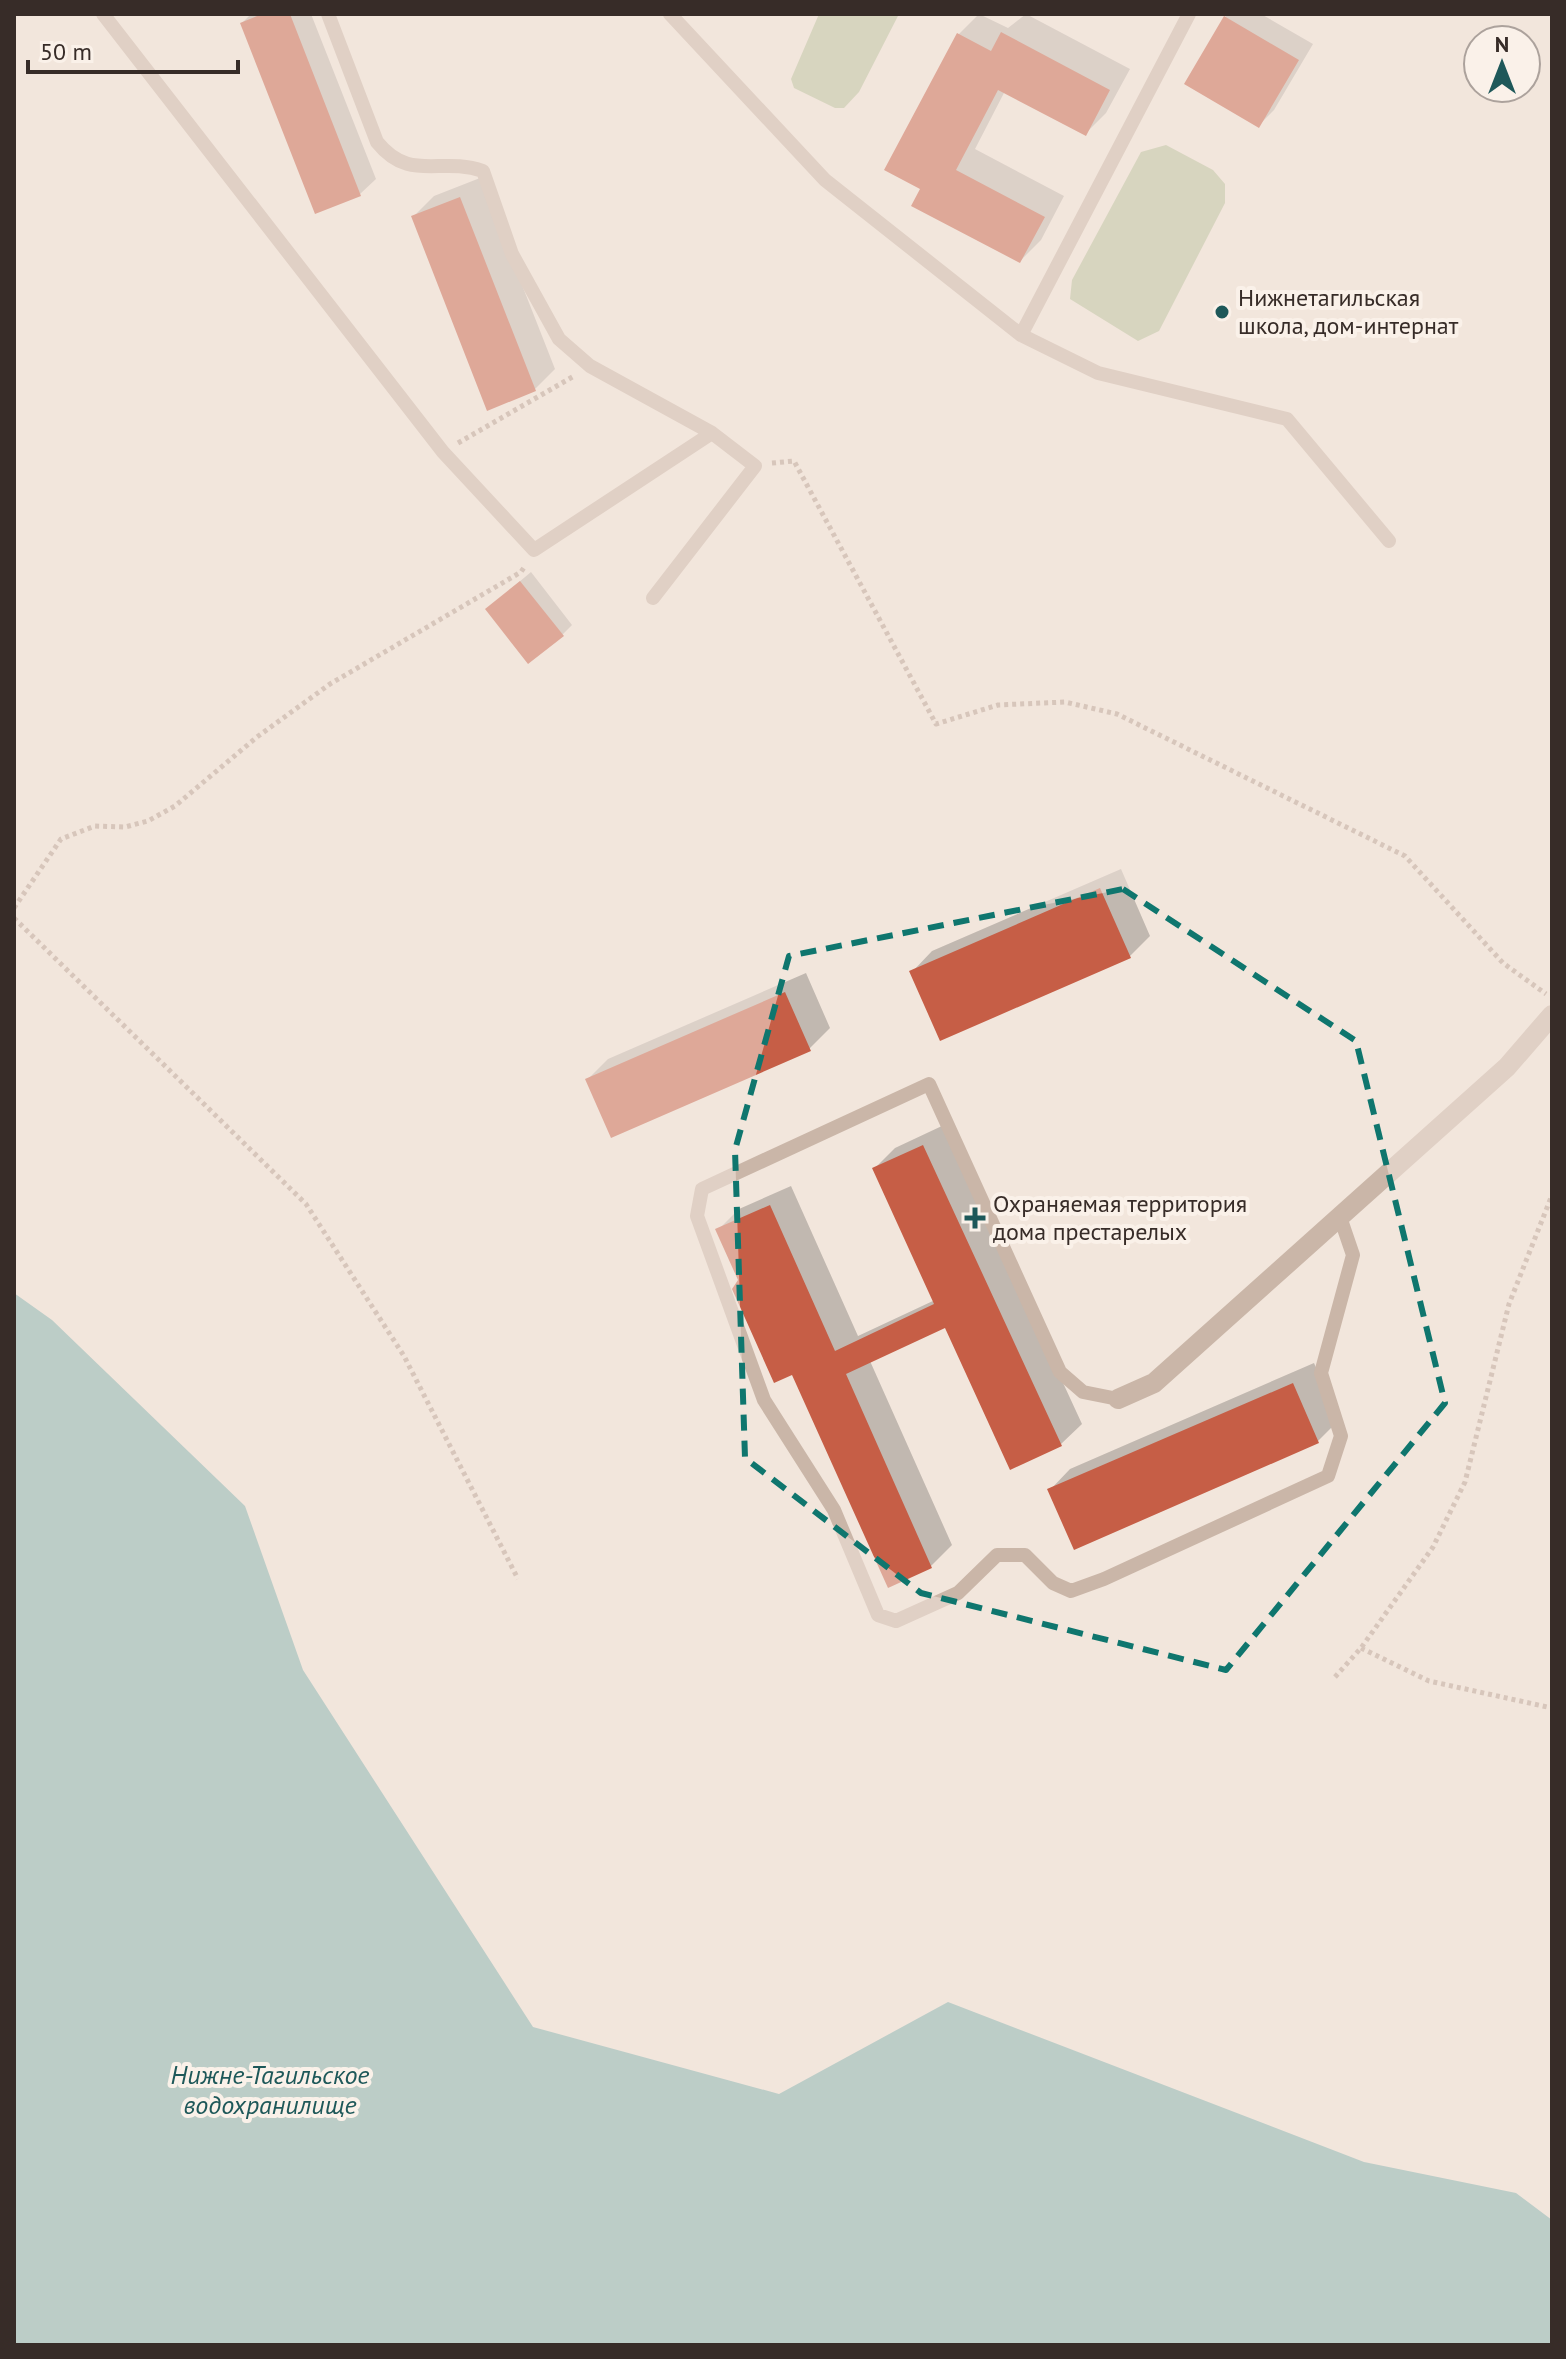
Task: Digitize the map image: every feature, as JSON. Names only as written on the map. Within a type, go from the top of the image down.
[{"type":"street","points":[[1118,1399],[1154,1383],[1507,1067],[1552,1015]]},
{"type":"lane","points":[[103,14],[443,452],[534,550],[712,433]]},
{"type":"lane","points":[[328,14],[377,142],[389,157],[413,168],[451,165],[483,171],[512,254],[539,308],[559,339],[590,366],[712,433],[755,466],[653,598]]},
{"type":"lane","points":[[670,14],[825,180],[1021,335],[1098,373],[1287,419],[1389,541]]},
{"type":"lane","points":[[1021,335],[1189,14]]},
{"type":"lane","points":[[1118,1399],[1083,1392],[1060,1372],[929,1084],[702,1189],[697,1216],[764,1400],[834,1510],[878,1615],[896,1621],[958,1593],[997,1555],[1025,1555],[1053,1583],[1071,1591],[1104,1579],[1328,1476],[1341,1436],[1321,1373],[1353,1255],[1340,1217]]},
{"type":"path","points":[[443,452],[590,366]]},
{"type":"path","points":[[755,466],[794,461],[936,724],[998,705],[1065,702],[1117,714],[1405,856],[1503,963],[1552,998]]},
{"type":"path","points":[[14,908],[61,839],[95,826],[125,827],[148,821],[175,806],[257,737],[330,684],[521,572],[534,550]]},
{"type":"path","points":[[14,918],[306,1204],[404,1356],[518,1579]]},
{"type":"path","points":[[1335,1677],[1361,1648],[1433,1547],[1465,1482],[1509,1304],[1552,1195]]},
{"type":"path","points":[[1361,1648],[1429,1681],[1552,1708]]},
{"type":"highlighted area","points":[[1123,889],[1356,1041],[1445,1403],[1226,1670],[921,1593],[745,1458],[735,1150],[789,956]]},
{"type":"green space","points":[[819,14],[899,14],[859,92],[844,108],[835,108],[794,88],[791,79]]},
{"type":"green space","points":[[1166,145],[1213,170],[1225,184],[1225,203],[1159,331],[1138,341],[1070,299],[1072,280],[1141,152]]},
{"type":"water","name":"Нижне-Тагильское водохранилище","points":[[14,1293],[52,1320],[245,1506],[303,1670],[533,2027],[779,2094],[948,2002],[1364,2162],[1516,2193],[1552,2220],[1552,2345],[14,2345]]},
{"type":"building","points":[[262,14],[290,14],[361,196],[315,214],[240,23]]},
{"type":"building","points":[[1224,16],[1299,60],[1259,128],[1184,84]]},
{"type":"building","points":[[1001,32],[1110,90],[1086,136],[998,90],[956,170],[1045,217],[1020,263],[911,206],[920,189],[884,170],[957,33],[991,51]]},
{"type":"building","points":[[460,197],[536,391],[487,411],[411,216]]},
{"type":"building","points":[[520,581],[564,636],[528,664],[485,609]]},
{"type":"building","points":[[1100,888],[1131,958],[940,1041],[909,971]]},
{"type":"building","points":[[785,992],[811,1051],[611,1138],[585,1079]]},
{"type":"building","points":[[923,1145],[1062,1446],[1010,1470],[945,1328],[846,1374],[932,1568],[888,1588],[792,1375],[774,1383],[732,1289],[738,1280],[715,1229],[770,1205],[835,1351],[934,1304],[872,1168]]},
{"type":"building","points":[[1293,1383],[1319,1443],[1074,1550],[1047,1489]]},
{"type":"place","name":"Нижнетагильская школа, дом-интернат","points":[[1222,312]]},
{"type":"place","name":"Охраняемая территория дома престарелых","points":[[975,1218]]}]
